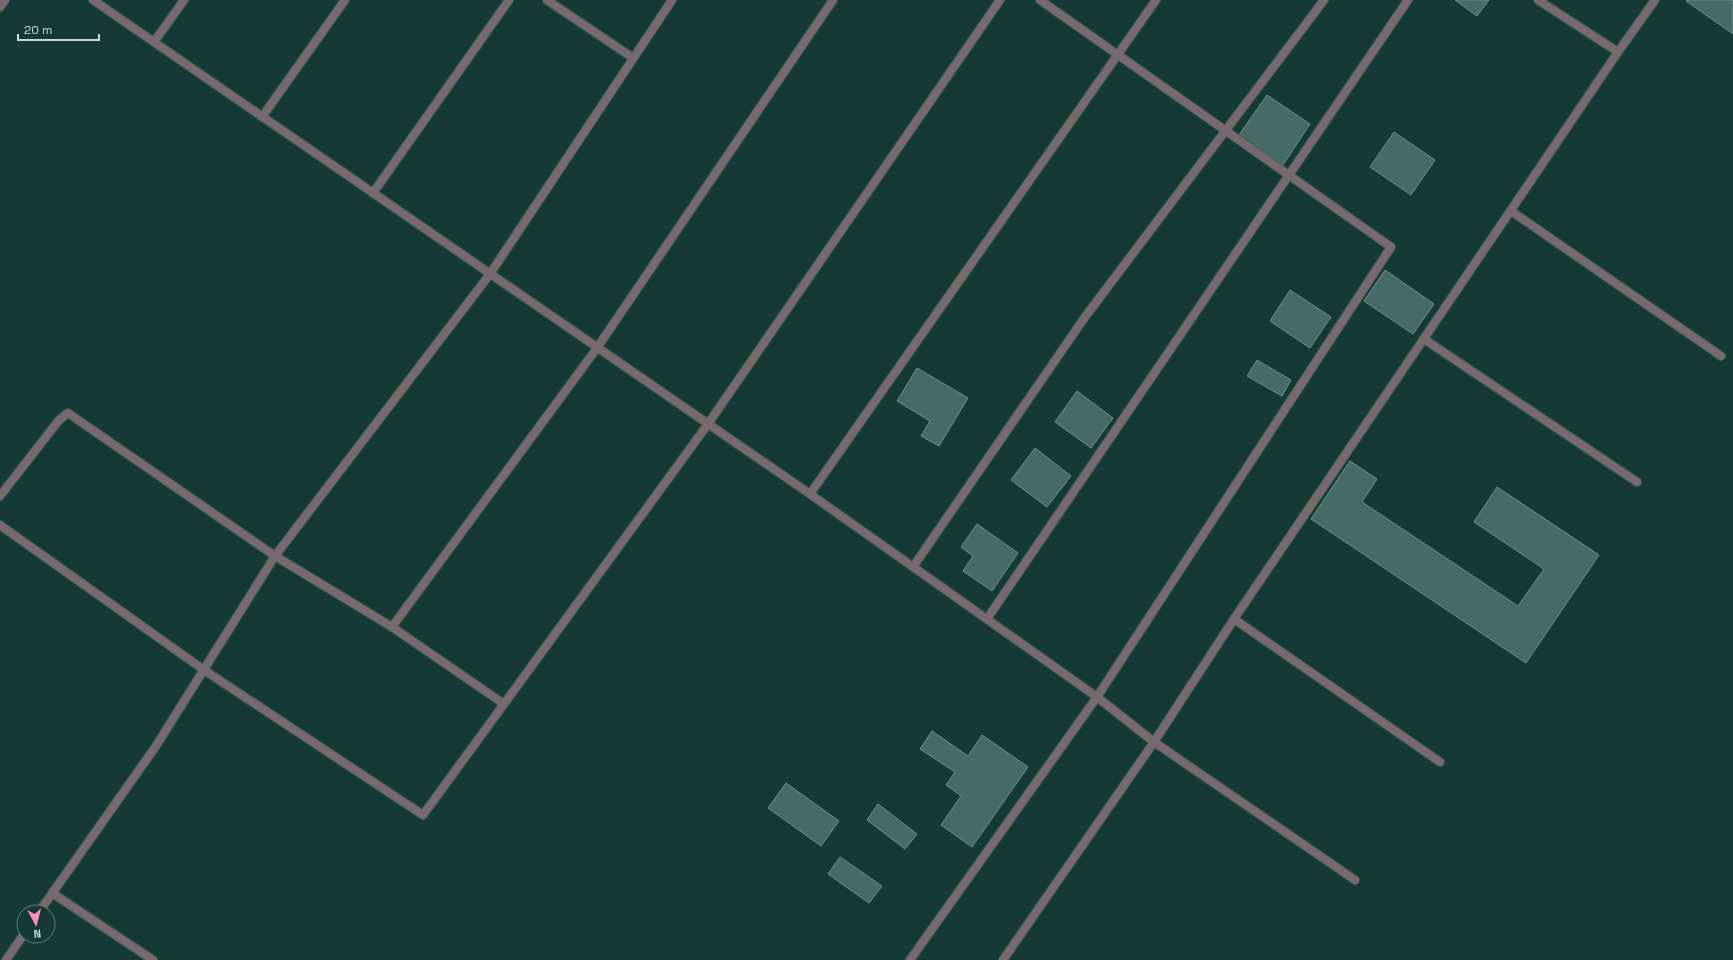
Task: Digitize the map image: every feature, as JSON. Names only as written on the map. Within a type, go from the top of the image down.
[{"type":"street","points":[[0,8],[5,0]]},
{"type":"street","points":[[93,0],[810,494],[1097,697],[1154,742],[1355,880]]},
{"type":"street","points":[[154,42],[184,0]]},
{"type":"street","points":[[262,117],[345,0]]},
{"type":"street","points":[[373,193],[509,0]]},
{"type":"street","points":[[547,0],[633,58]]},
{"type":"street","points":[[44,904],[156,746],[275,556],[490,274],[672,0]]},
{"type":"street","points":[[392,627],[597,348],[833,0]]},
{"type":"street","points":[[0,525],[204,670],[423,815],[708,424],[1000,0]]},
{"type":"street","points":[[910,960],[1097,697],[1391,246],[1040,0]]},
{"type":"street","points":[[810,494],[1156,0]]},
{"type":"street","points":[[913,567],[1085,318],[1324,0]]},
{"type":"street","points":[[987,619],[1408,0]]},
{"type":"street","points":[[1538,0],[1618,52]]},
{"type":"street","points":[[1003,960],[1154,742],[1234,619],[1618,52],[1655,0]]},
{"type":"street","points":[[1511,210],[1721,356]]},
{"type":"street","points":[[1424,339],[1637,482]]},
{"type":"street","points":[[0,496],[59,420],[68,414],[275,556],[392,627],[504,704]]},
{"type":"street","points":[[1234,619],[1440,762]]},
{"type":"street","points":[[52,893],[153,960]]},
{"type":"street","points":[[6,960],[17,944]]},
{"type":"building","points":[[1455,0],[1489,0],[1477,16]]},
{"type":"building","points":[[1733,0],[1733,34],[1686,1]]},
{"type":"building","points":[[1267,95],[1310,124],[1283,165],[1239,135]]},
{"type":"building","points":[[1394,132],[1435,160],[1411,195],[1370,167]]},
{"type":"building","points":[[1385,270],[1434,304],[1413,334],[1364,301]]},
{"type":"building","points":[[1290,290],[1331,317],[1310,348],[1270,321]]},
{"type":"building","points":[[1257,360],[1291,380],[1282,396],[1247,376]]},
{"type":"building","points":[[917,368],[968,398],[939,446],[921,436],[930,421],[897,401]]},
{"type":"building","points":[[1077,391],[1113,418],[1091,448],[1055,422]]},
{"type":"building","points":[[1035,448],[1071,476],[1047,507],[1011,480]]},
{"type":"building","points":[[1350,461],[1377,479],[1362,502],[1518,606],[1544,569],[1474,522],[1497,487],[1599,555],[1526,663],[1311,519]]},
{"type":"building","points":[[977,524],[1018,553],[992,591],[963,571],[973,556],[961,547]]},
{"type":"building","points":[[932,731],[968,756],[982,735],[1028,767],[972,847],[941,825],[961,796],[946,785],[955,772],[920,749]]},
{"type":"building","points":[[786,783],[839,821],[821,846],[768,808]]},
{"type":"building","points":[[878,804],[917,834],[905,849],[867,820]]},
{"type":"building","points":[[840,857],[882,886],[869,903],[828,874]]}]
